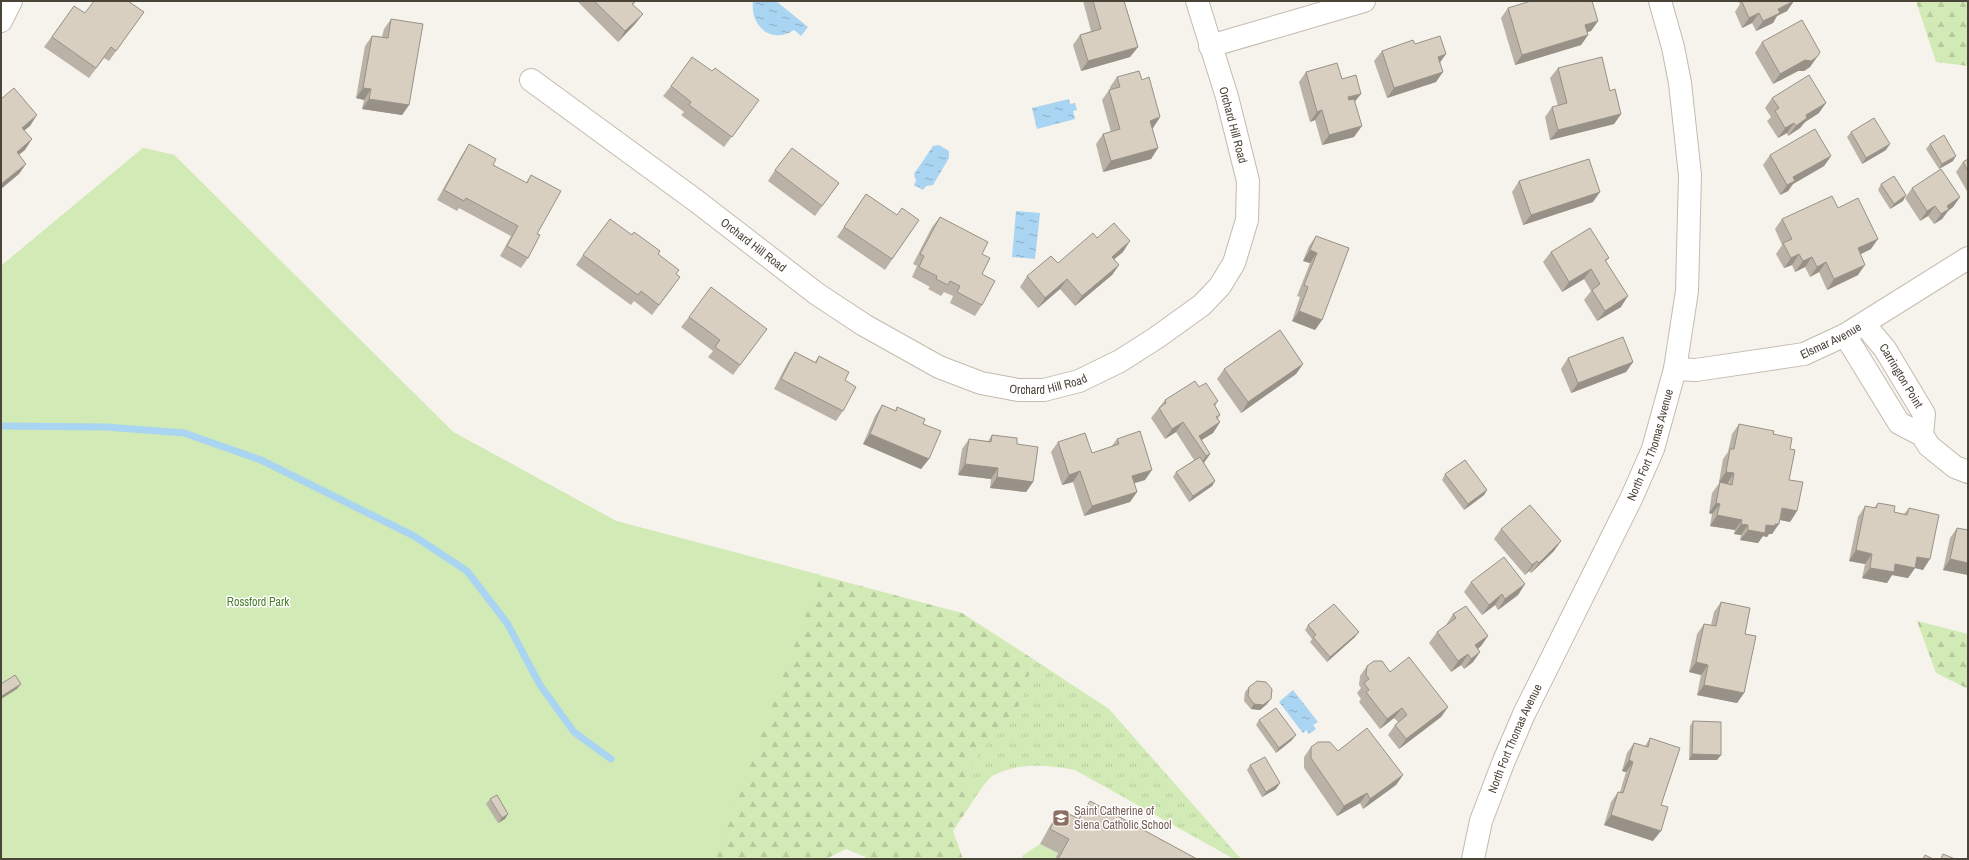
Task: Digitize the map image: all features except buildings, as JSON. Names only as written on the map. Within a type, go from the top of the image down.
[{"type":"street","points":[[1,21],[11,1]]},
{"type":"street","name":"Orchard Hill Road","points":[[531,80],[694,200],[802,283],[864,325],[938,367],[961,376],[981,383],[1018,390],[1044,390],[1079,381],[1126,357],[1202,305],[1229,274],[1247,220],[1248,181],[1229,105],[1197,1]]},
{"type":"street","points":[[1210,46],[1364,1]]},
{"type":"street","name":"North Fort Thomas Avenue","points":[[1473,859],[1481,821],[1503,763],[1524,714],[1631,499],[1653,449],[1675,369],[1687,291],[1690,175],[1680,83],[1673,47],[1660,1]]},
{"type":"street","name":"Elsmar Avenue","points":[[1675,369],[1696,370],[1804,354],[1845,335],[1864,324],[1968,258]]},
{"type":"street","name":"Carrington Point","points":[[1864,324],[1885,350],[1924,414],[1922,435]]},
{"type":"street","name":"Carrington Point","points":[[1845,335],[1899,423],[1922,435],[1929,446],[1940,456],[1955,467],[1968,472]]},
{"type":"green space","points":[[1916,1],[1968,1],[1968,66],[1936,62]]},
{"type":"green space","points":[[143,148],[174,155],[453,432],[616,521],[962,613],[1033,659],[1021,703],[967,769],[971,804],[953,831],[963,859],[870,859],[846,849],[826,859],[658,859],[1,266]]},
{"type":"green space","name":"Rossford Park","points":[[143,148],[174,155],[453,432],[616,521],[821,575],[714,859],[1,859],[1,266]]},
{"type":"green space","points":[[1917,621],[1968,634],[1968,689],[1936,673]]},
{"type":"green space","points":[[1033,659],[1109,709],[1241,859],[1234,859],[1075,770],[1045,766],[1024,766],[1004,771],[994,775],[988,780],[971,804],[966,769],[1021,703]]},
{"type":"green space","points":[[1040,844],[1058,853],[1055,859],[1023,859],[1022,856]]},
{"type":"water","points":[[753,1],[776,1],[808,27],[801,36],[794,30],[786,34],[770,34],[759,25],[755,18]]},
{"type":"water","points":[[1069,99],[1070,104],[1075,103],[1077,110],[1073,111],[1075,119],[1037,129],[1032,108]]},
{"type":"water","points":[[939,145],[949,151],[949,158],[933,185],[926,186],[923,190],[914,185],[916,181],[914,174],[933,146]]},
{"type":"water","points":[[1016,211],[1040,213],[1035,259],[1012,257]]},
{"type":"water","points":[[1293,690],[1318,722],[1313,725],[1316,729],[1309,734],[1306,730],[1303,733],[1279,702]]},
{"type":"waterway","points":[[1,426],[106,427],[184,433],[261,460],[414,536],[467,571],[507,623],[540,685],[574,732],[611,759]]},
{"type":"place","name":"Saint Catherine of Siena Catholic School","points":[[1061,818]]}]
